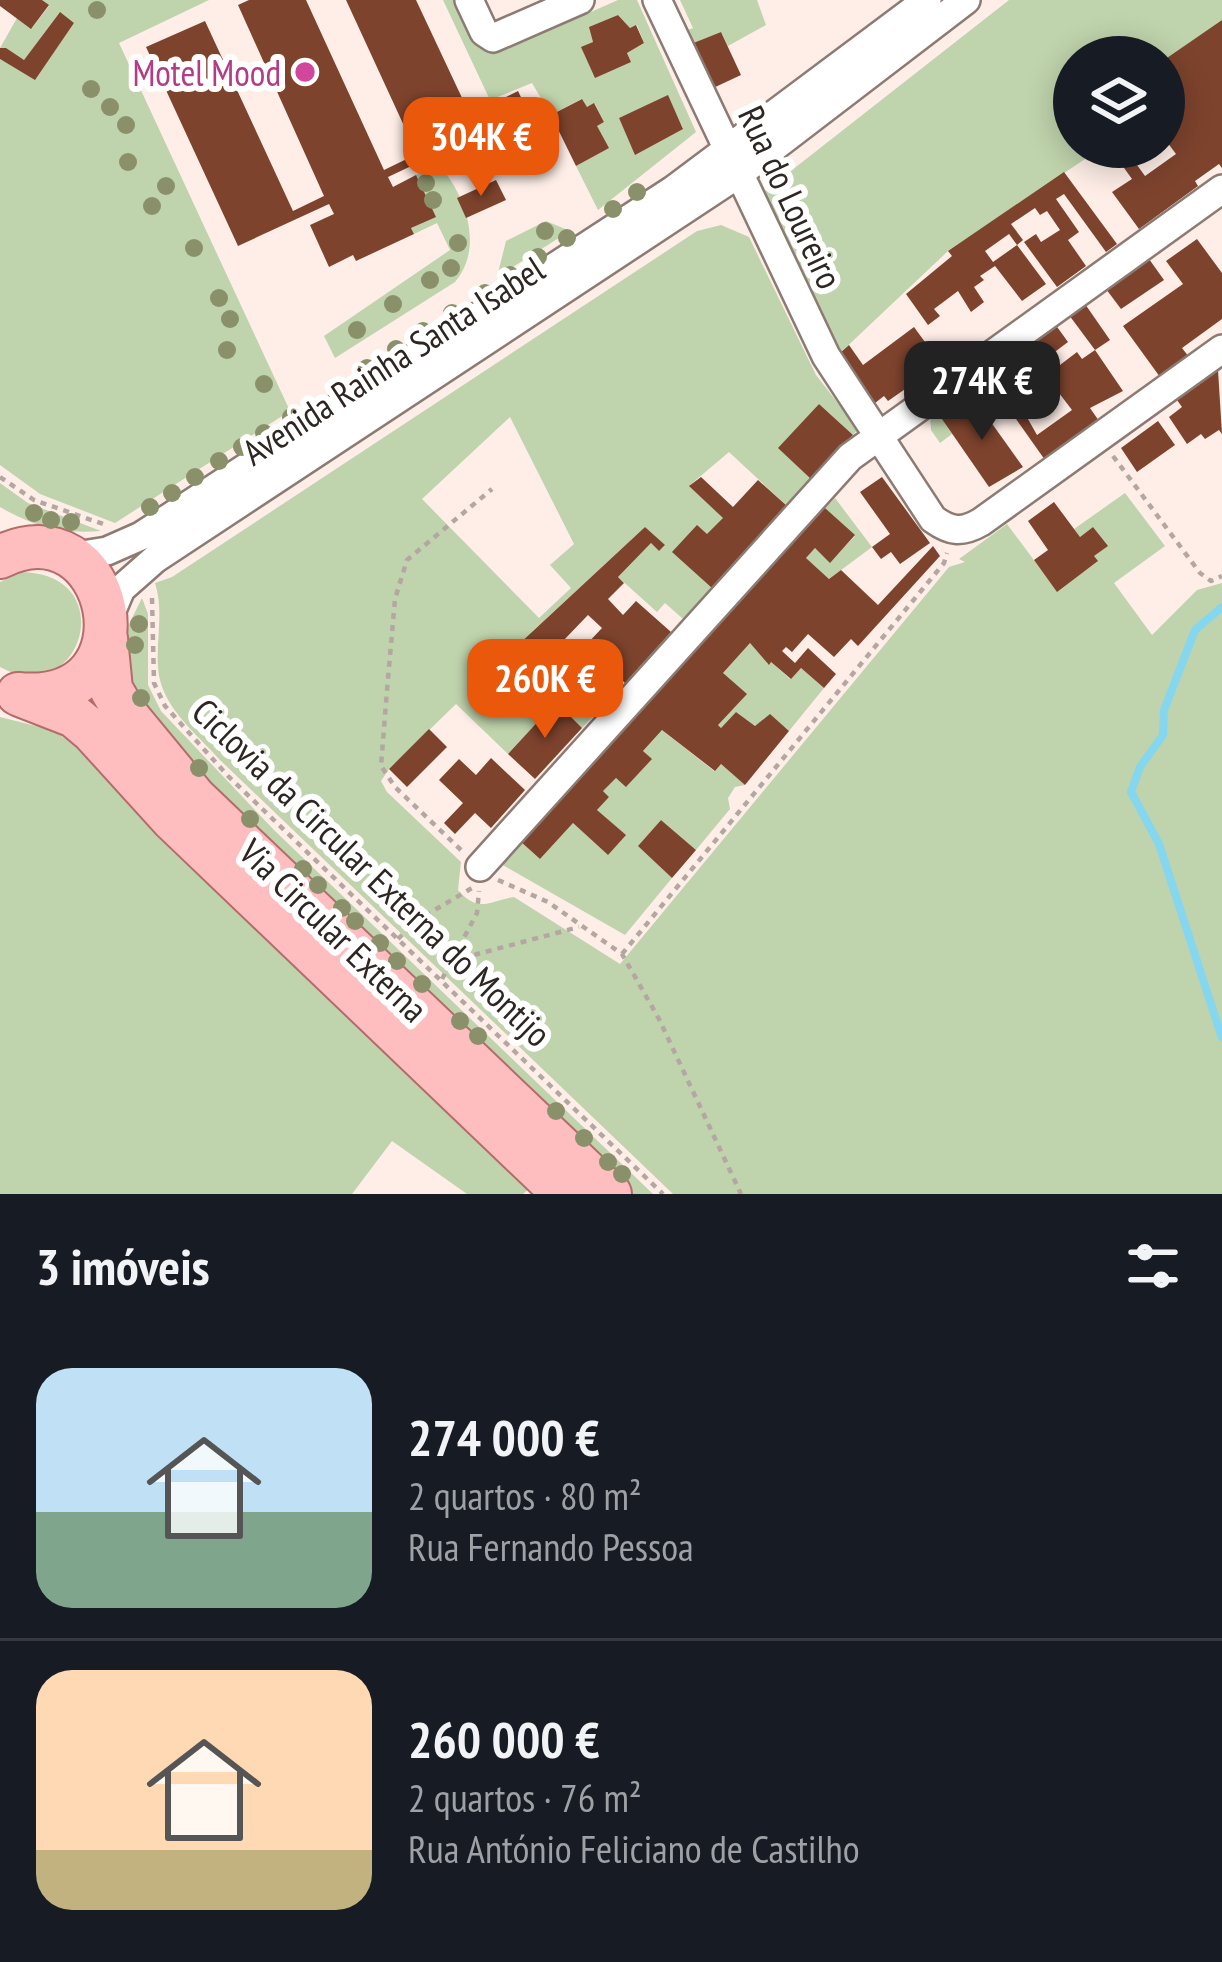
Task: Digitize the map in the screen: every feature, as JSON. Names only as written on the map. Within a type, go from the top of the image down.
[{"type":"main road","points":[[0,529],[65,554]]},
{"type":"main road","points":[[0,557],[35,547],[65,554]]},
{"type":"main road","name":"Via Circular Externa","points":[[65,554],[98,583],[111,689],[143,741],[195,798],[610,1194]]},
{"type":"main road","points":[[10,691],[47,695],[81,680],[98,659],[107,630]]},
{"type":"main road","name":"Via Circular Externa","points":[[10,691],[74,716],[93,732],[173,820],[564,1194]]},
{"type":"street","points":[[469,0],[484,32],[493,38],[580,0]]},
{"type":"street","name":"Rua do Loureiro","points":[[657,0],[826,356],[933,519],[954,531]]},
{"type":"street","name":"Avenida Rainha Santa Isabel","points":[[65,554],[120,547],[607,235],[734,161],[927,0]]},
{"type":"street","name":"Avenida Rainha Santa Isabel","points":[[107,630],[115,600],[137,574],[966,0]]},
{"type":"street","points":[[480,867],[850,457],[1222,189]]},
{"type":"street","points":[[954,531],[981,522],[1222,349]]},
{"type":"path","points":[[1099,437],[1200,573],[1211,580],[1222,576]]},
{"type":"path","points":[[0,477],[34,500],[105,525],[120,547]]},
{"type":"path","points":[[492,489],[406,560],[395,599],[381,766],[395,787],[480,867],[508,887],[548,902],[622,954],[659,1019],[741,1194]]},
{"type":"path","points":[[622,954],[944,563],[954,531]]},
{"type":"path","name":"Ciclovia da Circular Externa do Montijo","points":[[137,574],[152,597],[151,669],[165,706],[228,776],[664,1194]]},
{"type":"path","points":[[398,939],[416,921],[480,882],[477,913],[441,981]]},
{"type":"path","points":[[451,961],[581,927]]},
{"type":"green space","points":[[42,0],[209,0],[119,43],[290,411],[115,523],[40,494],[0,465],[0,59],[35,79],[74,23],[59,13],[24,60],[0,48],[17,18],[32,28],[49,6]]},
{"type":"green space","points":[[443,0],[454,0],[476,44],[498,53],[618,0],[637,0],[696,132],[598,210],[576,166],[609,147],[565,143],[604,122],[595,104],[587,107],[581,99],[551,115],[532,83],[490,100]],"holes":[[[618,15],[630,28],[637,25],[644,43],[627,53],[631,62],[582,48],[593,42],[590,27]],[[668,96],[683,128],[636,154],[619,118]]]},
{"type":"green space","points":[[680,0],[757,0],[766,25],[728,46],[721,32],[692,44],[687,42],[691,39],[688,30],[693,28]]},
{"type":"green space","points":[[1009,0],[1222,0],[1222,20],[1185,46],[1185,36],[1053,36],[1053,168],[1072,168],[948,251],[839,354],[764,192]]},
{"type":"green space","points":[[430,169],[444,171],[465,210],[470,240],[464,269],[455,282],[335,358],[324,336],[450,250],[437,223],[414,234],[411,228],[435,216],[416,175]]},
{"type":"green space","points":[[546,221],[570,231],[497,277],[506,241]]},
{"type":"green space","points":[[721,225],[749,237],[816,375],[858,429],[853,435],[819,404],[779,448],[812,480],[787,506],[729,452],[690,485],[723,518],[712,588],[683,619],[665,603],[657,612],[618,577],[651,543],[659,551],[665,546],[645,527],[493,668],[522,698],[559,654],[572,665],[580,659],[615,693],[582,728],[556,703],[508,754],[456,704],[381,781],[461,862],[458,890],[465,897],[484,904],[514,897],[620,964],[949,567],[965,562],[959,559],[1007,524],[1057,591],[1097,562],[1094,556],[1107,546],[1093,527],[1080,537],[1074,529],[1125,493],[1165,546],[1114,583],[1152,635],[1197,590],[1222,583],[1222,1194],[673,1194],[220,760],[165,694],[158,667],[155,583],[172,577],[697,231]],"holes":[[[510,417],[574,544],[550,565],[571,588],[539,618],[422,499]]]},
{"type":"green space","points":[[985,375],[1005,404],[987,417],[943,419],[952,434],[940,443],[931,430],[930,416]]},
{"type":"green space","points":[[0,483],[28,503],[101,531],[61,530],[13,514],[0,507]]},
{"type":"green space","points":[[835,498],[872,547],[829,579],[806,558],[815,548],[830,562],[855,536],[825,508]]},
{"type":"green space","points":[[22,572],[53,578],[72,594],[81,615],[79,637],[69,657],[52,671],[29,676],[0,667],[0,582]]},
{"type":"green space","points":[[142,598],[148,614],[148,685],[161,711],[274,830],[653,1194],[628,1194],[192,775],[130,696],[125,649],[129,624]]},
{"type":"green space","points":[[750,643],[790,679],[801,668],[824,688],[789,731],[770,715],[755,726],[736,712],[721,728],[718,725],[723,673]]},
{"type":"green space","points":[[0,717],[52,730],[86,751],[530,1188],[523,1194],[467,1194],[392,1141],[352,1194],[0,1194]]},
{"type":"green space","points":[[662,730],[714,771],[721,764],[745,785],[735,787],[728,798],[730,809],[696,850],[661,820],[639,845],[672,878],[625,935],[501,864],[520,841],[540,859],[573,823],[607,854],[625,835],[597,810],[609,797],[603,791],[616,778],[627,786],[651,759],[643,751]]},
{"type":"building","points":[[0,0],[42,0],[49,5],[31,29],[0,6]]},
{"type":"building","name":"Motel Mood","points":[[249,0],[306,0],[384,170],[417,154],[346,0],[416,0],[479,134],[388,177],[393,187],[416,175],[436,217],[411,228],[414,234],[356,261],[353,255],[329,267],[310,225],[334,214],[329,204],[238,246],[146,47],[205,21],[293,211],[324,196],[238,5]]},
{"type":"building","points":[[60,12],[74,23],[35,80],[0,59],[0,48],[6,48],[24,60]]},
{"type":"building","points":[[618,15],[630,28],[636,25],[644,43],[627,53],[631,62],[595,78],[581,47],[593,42],[589,27]]},
{"type":"building","points":[[1222,20],[1222,168],[1219,164],[1195,181],[1198,186],[1139,229],[1112,192],[1132,179],[1124,168],[1139,168],[1145,176],[1156,168],[1185,168],[1185,46]]},
{"type":"building","points":[[721,32],[741,75],[711,89],[691,44]]},
{"type":"building","points":[[518,91],[532,120],[505,133],[492,104]]},
{"type":"building","points":[[668,95],[683,129],[635,155],[619,118]]},
{"type":"building","points":[[582,99],[587,107],[594,103],[604,122],[597,126],[609,148],[576,166],[551,115]]},
{"type":"building","points":[[1064,172],[1117,244],[1106,252],[1064,194],[1056,199],[1079,232],[1068,240],[1086,266],[1057,287],[1024,242],[1036,234],[1041,242],[1060,230],[1047,211],[1040,215],[1035,208],[1011,224],[1023,240],[1017,245],[1046,284],[1022,301],[995,266],[974,287],[984,302],[971,312],[958,291],[934,309],[940,316],[928,325],[906,294],[952,256],[948,251]],"holes":[[[1009,234],[1017,245],[993,262],[985,251]]]},
{"type":"building","points":[[496,180],[506,200],[466,218],[457,198]]},
{"type":"building","points":[[1197,239],[1222,273],[1222,319],[1182,348],[1189,357],[1160,377],[1123,326],[1183,284],[1166,261]]},
{"type":"building","points":[[1149,259],[1164,280],[1121,309],[1106,289]]},
{"type":"building","points":[[1085,304],[1110,340],[1095,350],[1069,315]]},
{"type":"building","points":[[1055,324],[1068,342],[1052,354],[1060,365],[1077,352],[1082,359],[1095,350],[1123,391],[1090,408],[1099,421],[1045,460],[985,375]],"holes":[[[1059,393],[1072,410],[1037,435],[1020,405],[1031,397],[1038,407]]]},
{"type":"building","points":[[914,327],[941,364],[888,401],[884,396],[875,403],[839,354],[849,345],[863,365]]},
{"type":"building","points":[[1218,370],[1222,434],[1219,430],[1205,439],[1201,434],[1187,444],[1169,417],[1182,407],[1177,400]]},
{"type":"building","points":[[973,397],[1023,467],[989,487],[942,419]]},
{"type":"building","points":[[819,404],[853,435],[812,480],[778,448]]},
{"type":"building","points":[[1158,421],[1175,445],[1137,472],[1121,448]]},
{"type":"building","points":[[701,477],[733,507],[758,480],[787,506],[712,588],[672,552],[697,525],[707,534],[723,518],[689,486]]},
{"type":"building","points":[[882,477],[930,543],[900,564],[891,552],[881,559],[872,547],[890,534],[860,492]]},
{"type":"building","points":[[1054,502],[1080,537],[1093,527],[1108,546],[1094,556],[1098,561],[1057,592],[1034,560],[1048,550],[1028,521]]},
{"type":"building","points":[[825,508],[855,535],[830,563],[815,548],[806,558],[829,579],[841,570],[878,605],[933,546],[940,556],[858,646],[851,639],[834,657],[808,634],[792,652],[786,647],[782,651],[795,663],[808,648],[836,674],[824,688],[801,668],[791,679],[771,662],[769,665],[750,643],[723,673],[747,694],[718,725],[721,728],[736,712],[755,726],[770,714],[789,731],[745,785],[721,764],[715,771],[662,730],[643,751],[652,759],[626,787],[616,778],[603,791],[609,797],[597,810],[626,835],[608,855],[573,823],[540,859],[520,841]]},
{"type":"building","points":[[645,527],[665,545],[659,551],[651,543],[618,577],[624,583],[608,599],[623,615],[636,601],[671,632],[625,683],[586,645],[602,628],[588,615],[562,642],[580,659],[572,666],[559,654],[522,698],[492,669]]},
{"type":"building","points":[[556,702],[582,728],[535,779],[508,754]]},
{"type":"building","points":[[429,729],[447,747],[407,787],[389,769]]},
{"type":"building","points":[[491,758],[525,790],[491,828],[475,813],[455,834],[444,823],[463,803],[439,780],[459,759],[476,775]]},
{"type":"building","points":[[661,820],[696,850],[672,878],[638,846]]},
{"type":"waterway","points":[[1222,607],[1195,630],[1164,710],[1163,735],[1140,767],[1131,792],[1159,844],[1222,1038]]},
{"type":"place","name":"Motel Mood","points":[[305,72]]}]
